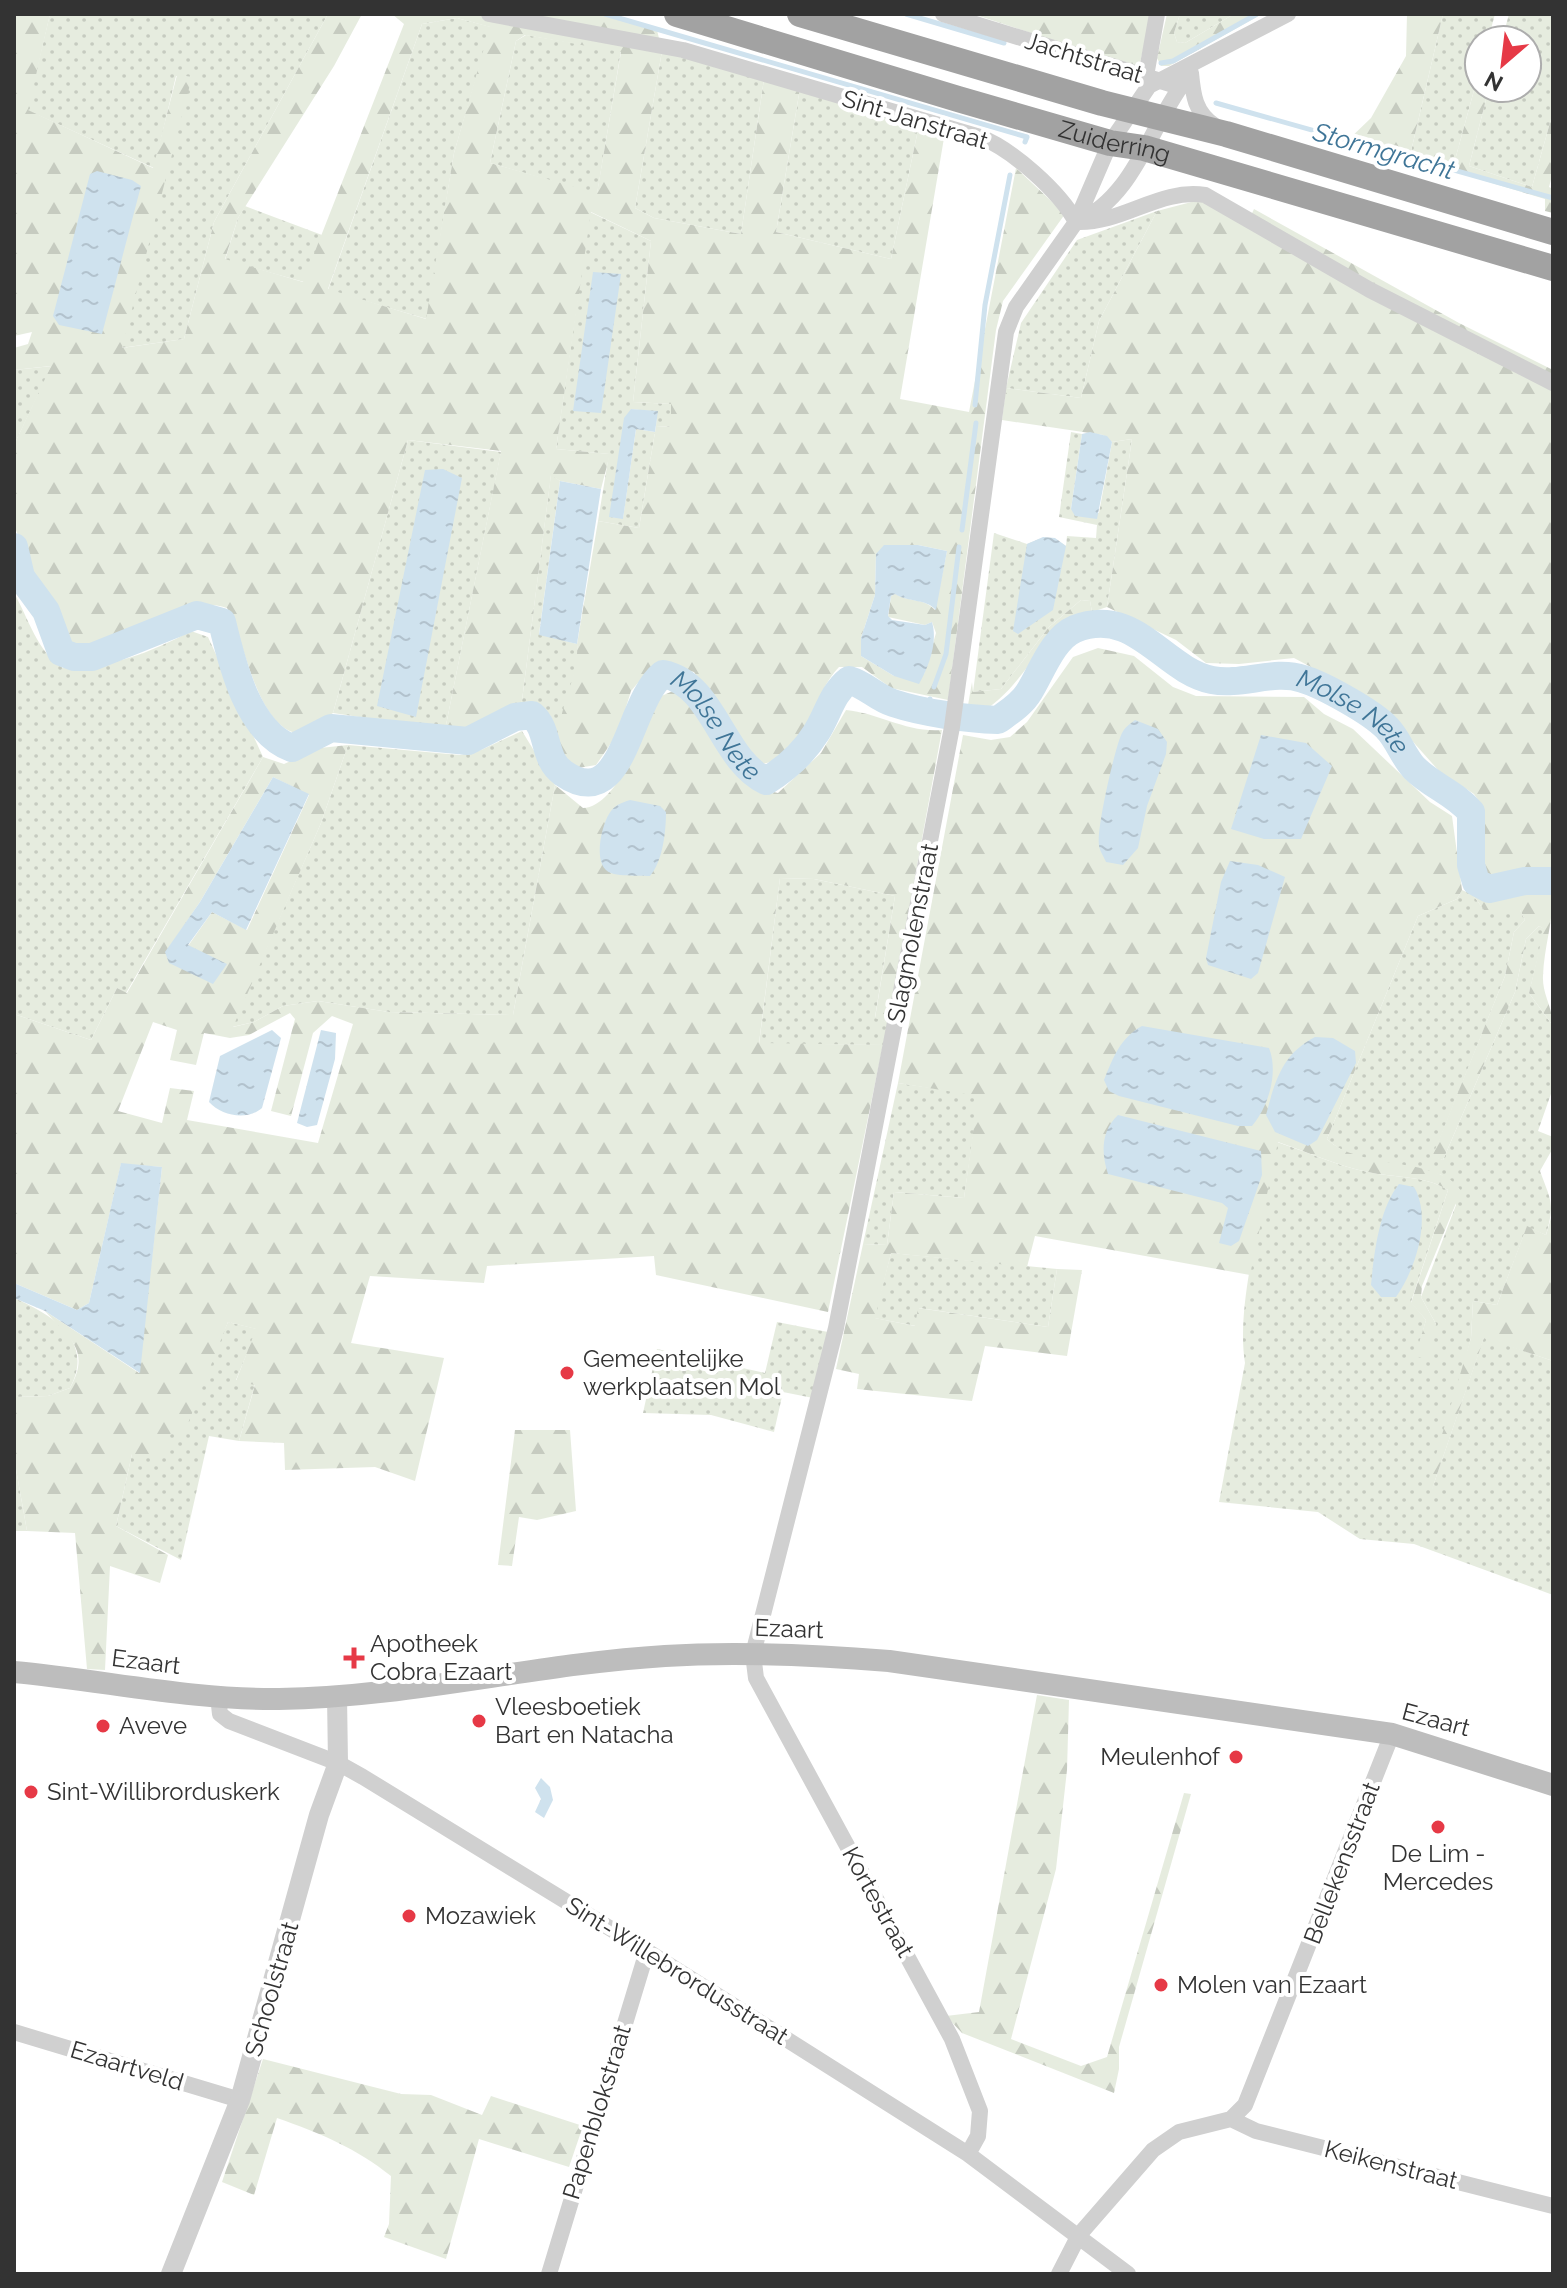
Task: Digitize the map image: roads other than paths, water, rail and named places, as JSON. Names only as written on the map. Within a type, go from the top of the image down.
[{"type":"highway","name":"Zuiderring","points":[[677,14],[1110,143],[1144,148],[1553,268]]},
{"type":"highway","name":"Zuiderring","points":[[800,14],[1130,110],[1226,134],[1553,232]]},
{"type":"main road","name":"Ezaart","points":[[14,1672],[218,1696],[337,1696],[664,1656],[753,1654],[889,1661],[1392,1734],[1553,1785]]},
{"type":"street","name":"Sint-Janstraat","points":[[489,14],[683,50],[980,137],[1007,151],[1062,203],[1076,222]]},
{"type":"street","name":"Jachtstraat","points":[[943,14],[1180,87]]},
{"type":"street","points":[[1151,78],[1157,14]]},
{"type":"street","name":"Slagmolenstraat","points":[[753,1654],[836,1328],[952,727],[1006,332],[1016,307],[1076,222],[1110,143],[1151,78],[1203,59],[1288,14]]},
{"type":"street","name":"Slagmolenstraat","points":[[1076,222],[1089,217],[1126,183],[1160,117],[1203,59]]},
{"type":"street","points":[[1191,73],[1192,92],[1204,119],[1226,134]]},
{"type":"street","points":[[1076,222],[1096,223],[1165,196],[1187,192],[1205,195],[1370,290],[1553,383]]},
{"type":"street","name":"Kortestraat","points":[[753,1654],[756,1678],[952,2039],[980,2111],[978,2136],[968,2154]]},
{"type":"street","name":"Sint-Willebrordusstraat","points":[[218,1696],[220,1714],[229,1721],[338,1763],[647,1951],[968,2154],[1128,2274]]},
{"type":"street","name":"Schoolstraat","points":[[171,2274],[240,2100],[319,1815],[338,1763],[337,1696]]},
{"type":"street","name":"Bellekensstraat","points":[[1231,2119],[1251,2095],[1392,1734]]},
{"type":"street","name":"Papenblokstraat","points":[[549,2274],[647,1951]]},
{"type":"street","name":"Ezaartveld","points":[[14,2032],[240,2100]]},
{"type":"street","points":[[1059,2274],[1079,2235],[1153,2150],[1179,2132],[1231,2119]]},
{"type":"street","name":"Keikenstraat","points":[[1231,2119],[1256,2131],[1553,2206]]},
{"type":"water","points":[[97,171],[132,180],[141,186],[102,334],[59,325],[53,316],[90,174]]},
{"type":"water","points":[[593,272],[621,274],[601,413],[573,411]]},
{"type":"water","points":[[631,409],[658,411],[655,432],[636,429],[623,519],[609,517],[624,418]]},
{"type":"water","points":[[1090,432],[1107,436],[1112,442],[1097,519],[1075,516],[1071,509],[1082,434]]},
{"type":"water","points":[[443,469],[462,478],[416,717],[377,706],[425,470]]},
{"type":"water","points":[[560,481],[601,489],[577,644],[539,635]]},
{"type":"water","points":[[1043,537],[1055,538],[1066,546],[1053,610],[1018,634],[1013,631],[1027,544]]},
{"type":"water","points":[[884,545],[918,545],[947,551],[936,610],[922,602],[895,594],[891,596],[888,616],[892,620],[925,625],[932,622],[932,654],[919,684],[894,676],[861,656],[861,638],[875,595],[876,554]]},
{"type":"water","points":[[1135,720],[1158,729],[1167,742],[1166,754],[1147,806],[1138,848],[1123,865],[1106,862],[1099,847],[1100,823],[1119,741],[1125,729]]},
{"type":"water","points":[[1261,735],[1306,743],[1332,766],[1301,839],[1264,839],[1231,829]]},
{"type":"water","points":[[273,777],[309,794],[246,930],[212,912],[188,945],[227,964],[213,984],[169,963],[165,952],[200,902]]},
{"type":"water","points":[[630,800],[660,806],[666,812],[661,854],[650,876],[611,873],[602,863],[600,846],[606,820],[615,806]]},
{"type":"water","points":[[1230,861],[1258,865],[1285,877],[1258,973],[1251,979],[1208,965],[1206,958],[1221,882]]},
{"type":"water","points":[[1142,1026],[1269,1048],[1273,1068],[1270,1089],[1263,1109],[1252,1126],[1238,1126],[1109,1091],[1104,1080],[1114,1056],[1128,1036]]},
{"type":"water","points":[[272,1030],[281,1038],[262,1108],[242,1116],[214,1107],[209,1102],[220,1056]]},
{"type":"water","points":[[321,1030],[336,1033],[335,1059],[317,1125],[307,1127],[297,1123]]},
{"type":"water","points":[[1315,1037],[1333,1038],[1355,1051],[1356,1063],[1317,1140],[1308,1146],[1275,1132],[1266,1115],[1287,1060]]},
{"type":"water","points":[[1118,1115],[1261,1151],[1262,1175],[1239,1241],[1231,1246],[1219,1243],[1228,1208],[1222,1203],[1108,1174],[1104,1143],[1108,1128]]},
{"type":"water","points":[[121,1163],[162,1167],[140,1373],[45,1311],[14,1298],[14,1283],[77,1310],[89,1303]]},
{"type":"water","points":[[1399,1184],[1414,1187],[1419,1199],[1422,1213],[1419,1243],[1410,1272],[1396,1297],[1381,1297],[1371,1285],[1376,1246],[1382,1219]]},
{"type":"water","points":[[541,1778],[550,1787],[553,1800],[544,1818],[535,1812],[541,1799],[535,1788]]},
{"type":"waterway","points":[[605,14],[1027,137],[1025,142]]},
{"type":"waterway","name":"Stormgracht","points":[[906,14],[1004,43]]},
{"type":"waterway","points":[[1161,63],[1173,61],[1257,14]]},
{"type":"waterway","name":"Stormgracht","points":[[1216,103],[1553,198]]},
{"type":"waterway","points":[[975,405],[985,305],[1010,175]]},
{"type":"waterway","points":[[962,530],[976,423]]},
{"type":"waterway","name":"Molse Nete","points":[[14,547],[21,577],[46,611],[61,652],[74,657],[92,657],[197,615],[222,622],[237,676],[253,712],[277,740],[292,748],[331,728],[468,741],[515,717],[532,715],[538,721],[556,767],[584,782],[600,780],[612,768],[651,688],[663,674],[680,681],[694,692],[738,756],[766,781],[788,766],[806,748],[838,692],[849,680],[887,701],[905,707],[998,720],[1026,696],[1054,648],[1067,634],[1096,624],[1115,625],[1132,632],[1195,674],[1212,680],[1292,676],[1312,682],[1347,700],[1380,722],[1391,732],[1414,768],[1471,812],[1471,865],[1476,882],[1489,889],[1525,881],[1553,881]]},
{"type":"waterway","points":[[934,687],[946,654],[959,547]]},
{"type":"waterway","points":[[928,709],[930,699]]},
{"type":"place","name":"Gemeentelijke werkplaatsen Mol","points":[[567,1373]]},
{"type":"place","name":"Apotheek Cobra Ezaart","points":[[354,1658]]},
{"type":"place","name":"Vleesboetiek Bart en Natacha","points":[[479,1721]]},
{"type":"place","name":"Aveve","points":[[103,1726]]},
{"type":"place","name":"Meulenhof","points":[[1236,1757]]},
{"type":"place","name":"Sint-Willibrorduskerk","points":[[31,1792]]},
{"type":"place","name":"De Lim - Mercedes","points":[[1438,1827]]},
{"type":"place","name":"Mozawiek","points":[[409,1916]]},
{"type":"place","name":"Molen van Ezaart","points":[[1161,1985]]}]
